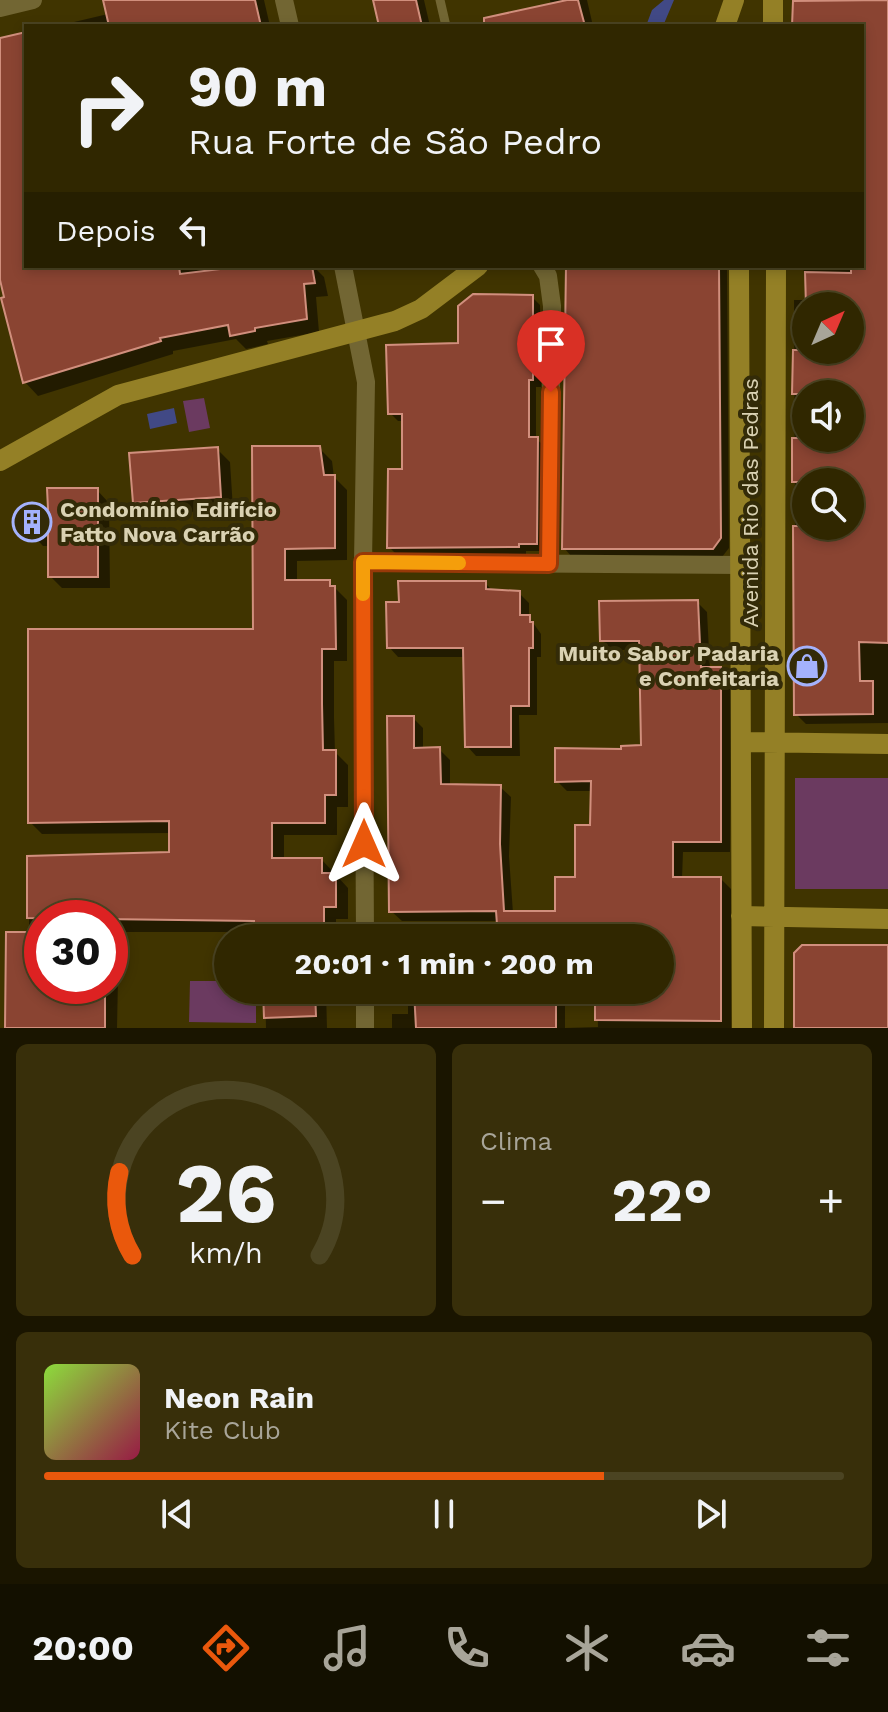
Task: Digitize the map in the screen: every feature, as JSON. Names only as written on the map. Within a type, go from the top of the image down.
[{"type":"main road","points":[[726,24],[735,0]]},
{"type":"main road","points":[[735,0],[737,24]]},
{"type":"main road","points":[[773,0],[773,24]]},
{"type":"main road","points":[[0,461],[118,395],[358,332],[421,309],[475,268]]},
{"type":"main road","name":"Avenida Rio das Pedras","points":[[739,268],[742,1028]]},
{"type":"main road","name":"Avenida Rio das Pedras","points":[[774,1028],[776,268]]},
{"type":"main road","points":[[741,742],[888,744]]},
{"type":"main road","points":[[741,916],[888,919]]},
{"type":"street","points":[[0,8],[33,0]]},
{"type":"street","points":[[284,0],[290,24]]},
{"type":"street","points":[[343,268],[366,382],[363,562],[365,924]]},
{"type":"street","points":[[543,268],[548,276],[552,306],[549,564]]},
{"type":"street","points":[[363,562],[741,565]]},
{"type":"street","points":[[365,1004],[365,1028]]},
{"type":"lane","points":[[440,0],[446,24]]},
{"type":"shaded area","points":[[204,398],[210,428],[189,432],[183,401]]},
{"type":"shaded area","points":[[795,778],[888,778],[888,889],[795,889]]},
{"type":"shaded area","points":[[190,981],[214,981],[214,1004],[256,1004],[256,1023],[189,1022]]},
{"type":"water","points":[[664,0],[674,0],[664,24],[647,24],[652,10]]},
{"type":"water","points":[[174,408],[177,423],[150,429],[147,414]]},
{"type":"building","points":[[103,0],[255,0],[261,24],[109,24]]},
{"type":"building","points":[[373,0],[416,0],[422,24],[379,24]]},
{"type":"building","points":[[578,0],[584,24],[484,24],[484,18]]},
{"type":"building","points":[[888,0],[888,643],[859,642],[860,681],[873,681],[873,714],[794,715],[793,540],[864,540],[864,468],[792,468],[792,452],[864,452],[864,380],[792,380],[793,364],[864,364],[864,292],[806,292],[805,272],[851,273],[851,268],[864,268],[864,24],[792,24],[793,1]]},
{"type":"building","points":[[24,32],[24,268],[179,268],[180,274],[229,268],[312,268],[315,283],[304,284],[307,319],[255,328],[255,331],[230,336],[228,325],[160,338],[161,341],[23,383],[1,298],[4,297],[0,280],[0,38]]},
{"type":"building","points":[[566,268],[719,268],[721,538],[713,549],[562,549]]},
{"type":"building","points":[[473,294],[533,295],[529,437],[538,437],[537,544],[519,544],[519,547],[387,548],[388,469],[402,469],[402,414],[388,414],[386,345],[458,343],[458,306]]},
{"type":"building","points":[[252,446],[320,446],[324,475],[335,475],[335,548],[285,549],[285,580],[330,580],[330,586],[335,586],[336,649],[322,649],[322,704],[323,750],[336,750],[336,795],[325,795],[325,823],[272,823],[272,858],[322,858],[322,873],[336,873],[336,907],[324,907],[324,924],[128,919],[128,900],[27,900],[27,856],[169,852],[169,821],[28,823],[28,629],[253,629]]},
{"type":"building","points":[[218,447],[221,497],[133,503],[129,453]]},
{"type":"building","points":[[47,488],[98,488],[98,577],[48,577],[48,534],[29,534],[28,509],[48,509]]},
{"type":"building","points":[[398,581],[486,581],[486,589],[520,591],[520,615],[530,615],[530,622],[533,622],[533,648],[529,648],[529,706],[511,706],[511,747],[465,747],[463,648],[387,648],[386,602],[399,602]]},
{"type":"building","points":[[698,600],[701,667],[721,667],[721,842],[673,842],[673,877],[721,877],[721,1021],[595,1020],[595,1004],[674,1004],[674,924],[497,924],[496,911],[389,912],[387,716],[414,716],[414,748],[440,747],[441,784],[501,785],[500,844],[504,911],[555,911],[555,877],[575,877],[575,825],[590,825],[591,781],[555,782],[555,748],[621,749],[621,746],[641,745],[639,641],[600,641],[599,601]]},
{"type":"building","points":[[6,932],[24,932],[24,1004],[105,1004],[105,1028],[5,1028]]},
{"type":"building","points":[[802,945],[888,945],[888,1028],[794,1028],[794,953]]},
{"type":"building","points":[[264,1004],[316,1004],[316,1016],[264,1018]]},
{"type":"building","points":[[415,1004],[556,1004],[556,1028],[416,1028]]},
{"type":"slow traffic","points":[[363,594],[363,562],[459,563]]},
{"type":"place","name":"Condomínio Edifício Fatto Nova Carrão","points":[[32,522]]},
{"type":"place","name":"Muito Sabor Padaria e Confeitaria","points":[[807,666]]},
{"type":"route","points":[[364,844],[363,562],[549,564],[551,392]]}]
